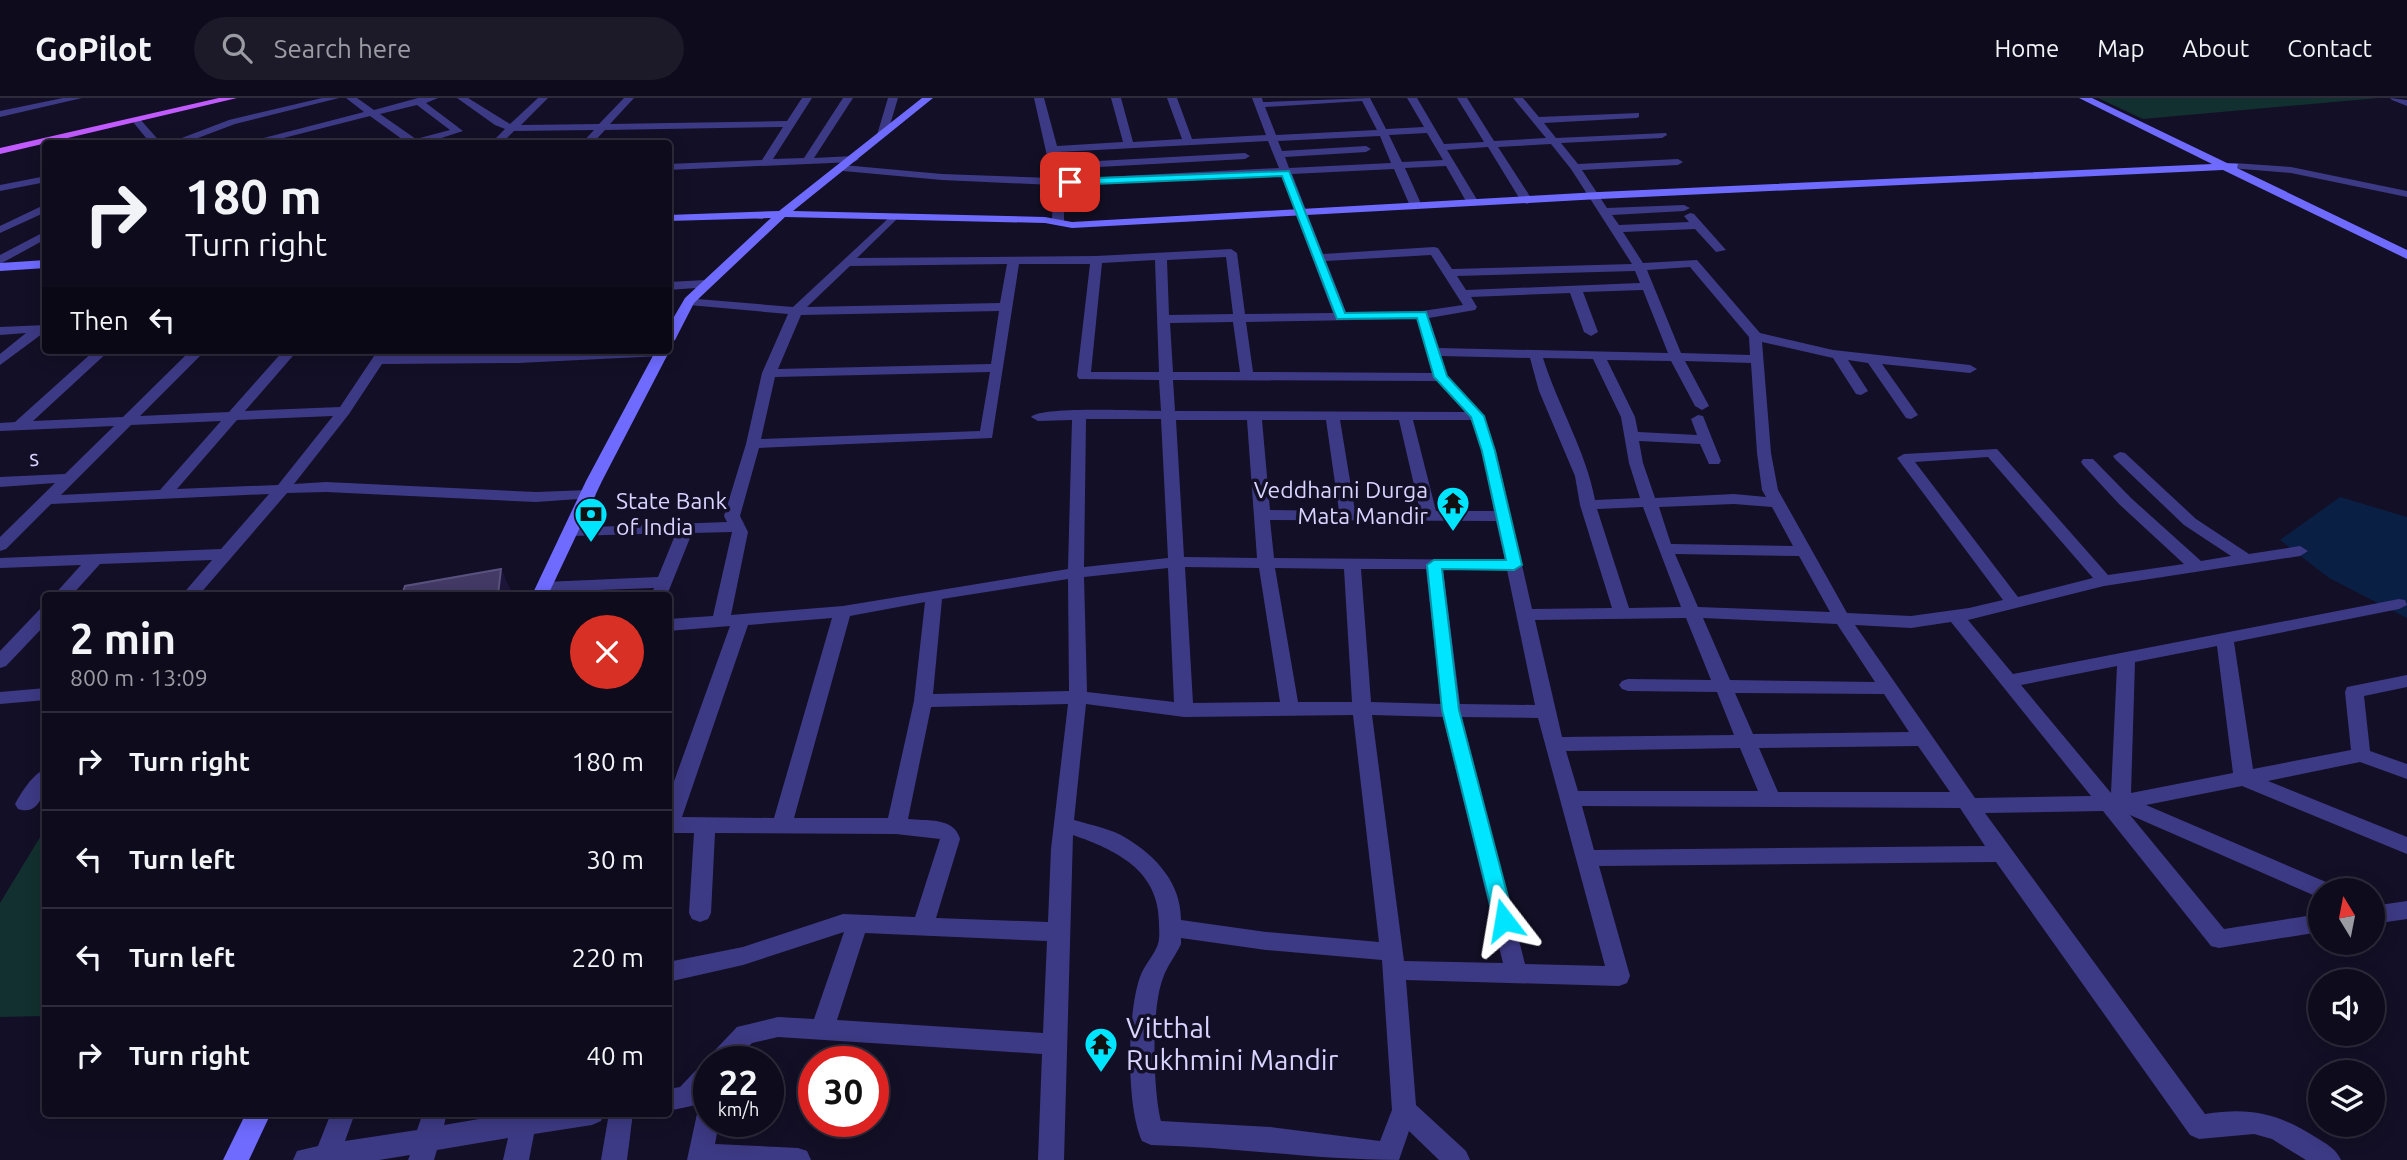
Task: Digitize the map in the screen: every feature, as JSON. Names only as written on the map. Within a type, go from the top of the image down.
[{"type":"main road","points":[[0,148],[214,98]]},
{"type":"main road","points":[[0,148],[232,98]]},
{"type":"street","points":[[0,114],[77,98]]},
{"type":"street","points":[[262,140],[286,134],[313,111],[334,98]]},
{"type":"street","points":[[351,98],[407,140]]},
{"type":"street","points":[[181,140],[218,126],[313,111],[372,113],[433,98]]},
{"type":"street","points":[[462,98],[498,123],[512,128],[555,131],[601,127],[790,124]]},
{"type":"street","points":[[499,140],[543,98]]},
{"type":"street","points":[[590,140],[629,98]]},
{"type":"street","points":[[766,162],[807,98]]},
{"type":"street","points":[[807,160],[848,98]]},
{"type":"street","points":[[882,135],[893,98]]},
{"type":"street","points":[[672,333],[690,301],[705,284],[782,214],[928,98]]},
{"type":"street","points":[[1039,98],[1058,181],[1058,222]]},
{"type":"street","points":[[1116,98],[1129,145]]},
{"type":"street","points":[[1172,98],[1188,142]]},
{"type":"street","points":[[1341,317],[1258,101],[1365,98],[1416,206]]},
{"type":"street","points":[[1412,98],[1473,203]]},
{"type":"street","points":[[1462,98],[1527,201]]},
{"type":"street","points":[[1519,98],[1530,99]]},
{"type":"street","points":[[1519,98],[1575,167],[1640,267],[1700,413],[1714,461]]},
{"type":"street","points":[[2084,98],[2407,247]]},
{"type":"street","points":[[2094,98],[2407,255]]},
{"type":"street","points":[[2395,98],[2407,103]]},
{"type":"street","points":[[418,102],[458,131],[423,140]]},
{"type":"street","points":[[1536,120],[1636,115]]},
{"type":"street","points":[[136,120],[154,140]]},
{"type":"street","points":[[1051,149],[1430,130]]},
{"type":"street","points":[[286,134],[293,140]]},
{"type":"street","points":[[1440,146],[1662,135]]},
{"type":"street","points":[[1278,154],[1366,149]]},
{"type":"street","points":[[1055,166],[1245,156]]},
{"type":"street","points":[[672,167],[854,159]]},
{"type":"street","points":[[1575,167],[1678,162]]},
{"type":"street","points":[[843,168],[942,177],[1058,181],[1285,173],[1450,163]]},
{"type":"street","points":[[1599,205],[1671,192],[1984,181],[2228,166],[2282,168],[2407,194]]},
{"type":"street","points":[[0,188],[42,180]]},
{"type":"street","points":[[1671,192],[1720,250]]},
{"type":"street","points":[[672,218],[782,214],[1058,222],[1072,225],[1527,201],[1684,208]]},
{"type":"street","points":[[0,230],[42,209]]},
{"type":"street","points":[[721,621],[740,532],[732,516],[754,444],[769,373],[796,311],[893,217]]},
{"type":"street","points":[[0,219],[12,224]]},
{"type":"street","points":[[1614,229],[1697,225]]},
{"type":"street","points":[[0,260],[42,236]]},
{"type":"street","points":[[1163,319],[1422,315],[1471,307],[1434,251],[1319,258]]},
{"type":"street","points":[[847,262],[1013,262],[1231,253],[1247,377]]},
{"type":"street","points":[[0,260],[42,257]]},
{"type":"street","points":[[1161,257],[1184,710]]},
{"type":"street","points":[[1096,260],[1084,376],[1441,377]]},
{"type":"street","points":[[754,444],[986,435],[1013,262]]},
{"type":"street","points":[[1448,273],[1693,263],[1755,336],[1780,344],[1873,359],[1970,369]]},
{"type":"street","points":[[0,267],[42,264]]},
{"type":"street","points":[[672,286],[705,284]]},
{"type":"street","points":[[1462,294],[1646,286]]},
{"type":"street","points":[[1576,289],[1591,332]]},
{"type":"street","points":[[690,301],[796,311],[1006,307]]},
{"type":"street","points":[[1170,927],[1393,961],[1517,975],[1619,976],[1546,712],[1503,516],[1477,416],[1441,377],[1422,315]]},
{"type":"street","points":[[0,331],[42,328]]},
{"type":"street","points":[[0,360],[42,328]]},
{"type":"street","points":[[1755,336],[1769,490],[1841,617],[2002,854],[2199,1127],[2234,1120],[2254,1121],[2292,1136],[2328,1160]]},
{"type":"street","points":[[1433,352],[1758,359]]},
{"type":"street","points":[[1837,353],[1861,391]]},
{"type":"street","points":[[19,426],[99,354]]},
{"type":"street","points":[[0,546],[195,354]]},
{"type":"street","points":[[166,494],[287,354]]},
{"type":"street","points":[[192,592],[283,488],[344,411],[382,355],[496,354]]},
{"type":"street","points":[[660,354],[542,591],[662,588],[686,529]]},
{"type":"street","points":[[1535,354],[1546,391],[1583,476],[1588,505],[1622,613]]},
{"type":"street","points":[[1598,355],[1628,417],[1636,463],[1665,549],[1770,799]]},
{"type":"street","points":[[1873,359],[1876,369],[1911,415]]},
{"type":"street","points":[[769,373],[998,368]]},
{"type":"street","points":[[0,427],[344,411]]},
{"type":"street","points":[[1051,1160],[1057,932],[1064,824],[1078,697],[1076,573],[1079,415]]},
{"type":"street","points":[[1254,415],[1266,564],[1290,708]]},
{"type":"street","points":[[1332,415],[1348,516]]},
{"type":"street","points":[[1405,416],[1429,516]]},
{"type":"street","points":[[1038,417],[1477,416]]},
{"type":"street","points":[[1631,436],[1706,440]]},
{"type":"street","points":[[2014,603],[1904,458],[1992,452],[2104,581]]},
{"type":"street","points":[[2120,456],[2190,522],[2246,559]]},
{"type":"street","points":[[2088,462],[2133,508],[2198,567]]},
{"type":"street","name":"s","points":[[0,482],[70,478]]},
{"type":"street","points":[[47,500],[326,487],[536,496],[588,495]]},
{"type":"street","points":[[1588,505],[1734,499],[1777,503]]},
{"type":"street","points":[[1262,515],[1503,516]]},
{"type":"street","points":[[571,531],[738,527]]},
{"type":"street","points":[[1665,549],[1804,551]]},
{"type":"street","points":[[1525,615],[1693,612],[1911,622],[1955,616],[2104,581],[2300,551]]},
{"type":"street","points":[[0,563],[224,554]]},
{"type":"street","points":[[65,592],[96,559]]},
{"type":"street","points":[[672,625],[843,612],[1076,573],[1178,562],[1514,565]]},
{"type":"street","points":[[1064,824],[1117,842],[1141,861],[1164,885],[1170,911],[1170,944],[1151,978],[1144,1026],[1144,1104],[1151,1133],[1246,1136],[1336,1145],[1388,1157],[1404,1110],[1393,961],[1362,708],[1352,564]]},
{"type":"street","points":[[1434,565],[1451,710],[1517,975]]},
{"type":"street","points":[[896,826],[923,701],[934,595]]},
{"type":"street","points":[[2009,681],[2399,604]]},
{"type":"street","points":[[782,824],[843,612]]},
{"type":"street","points":[[1955,616],[2115,803],[2219,939],[2308,925]]},
{"type":"street","points":[[0,662],[42,617]]},
{"type":"street","points":[[672,816],[741,620]]},
{"type":"street","points":[[2225,639],[2244,779]]},
{"type":"street","points":[[2115,803],[2126,659]]},
{"type":"street","points":[[2361,755],[2354,692],[2407,681]]},
{"type":"street","points":[[1628,685],[1889,688]]},
{"type":"street","points":[[0,698],[42,694]]},
{"type":"street","points":[[923,701],[1078,697],[1184,710],[1362,708],[1546,712]]},
{"type":"street","points":[[1555,744],[1924,738]]},
{"type":"street","points":[[1570,798],[2115,803],[2361,755],[2407,772]]},
{"type":"street","points":[[2244,779],[2407,846]]},
{"type":"street","points":[[24,804],[42,781]]},
{"type":"street","points":[[2115,803],[2308,884]]},
{"type":"street","points":[[672,825],[896,826],[945,831],[950,839],[923,926]]},
{"type":"street","points":[[700,913],[705,825]]},
{"type":"street","points":[[1586,858],[2002,854]]},
{"type":"street","points":[[2385,913],[2407,910]]},
{"type":"street","points":[[672,971],[743,956],[829,925],[858,922],[1057,932]]},
{"type":"street","points":[[822,1030],[858,922]]},
{"type":"street","points":[[733,1046],[745,1034],[778,1027],[1054,1044]]},
{"type":"street","points":[[672,1099],[687,1097],[693,1090]]},
{"type":"street","points":[[1404,1110],[1457,1160]]},
{"type":"street","points":[[236,1160],[257,1117]]},
{"type":"street","points":[[320,1159],[341,1117]]},
{"type":"street","points":[[424,1150],[434,1117]]},
{"type":"street","points":[[320,1159],[424,1150],[525,1119],[547,1117]]},
{"type":"street","points":[[614,1160],[620,1117]]},
{"type":"street","points":[[516,1160],[525,1119]]},
{"type":"street","points":[[704,1137],[700,1158],[798,1160]]},
{"type":"green space","points":[[2098,98],[2379,98],[2143,119]]},
{"type":"green space","points":[[42,834],[42,1016],[0,1017],[0,903]]},
{"type":"water","points":[[2340,497],[2407,517],[2407,618],[2329,578],[2280,540]]},
{"type":"building","points":[[501,569],[498,592],[403,592],[405,586]]},
{"type":"place","name":"Veddharni Durga Mata Mandir","points":[[1453,533]]},
{"type":"place","name":"State Bank of India","points":[[591,544]]},
{"type":"place","name":"Vitthal Rukhmini Mandir","points":[[1101,1074]]},
{"type":"route","points":[[1070,182],[1285,173],[1341,317],[1422,315],[1441,377],[1477,416],[1489,451],[1514,565],[1434,565],[1451,710],[1504,920]]}]
